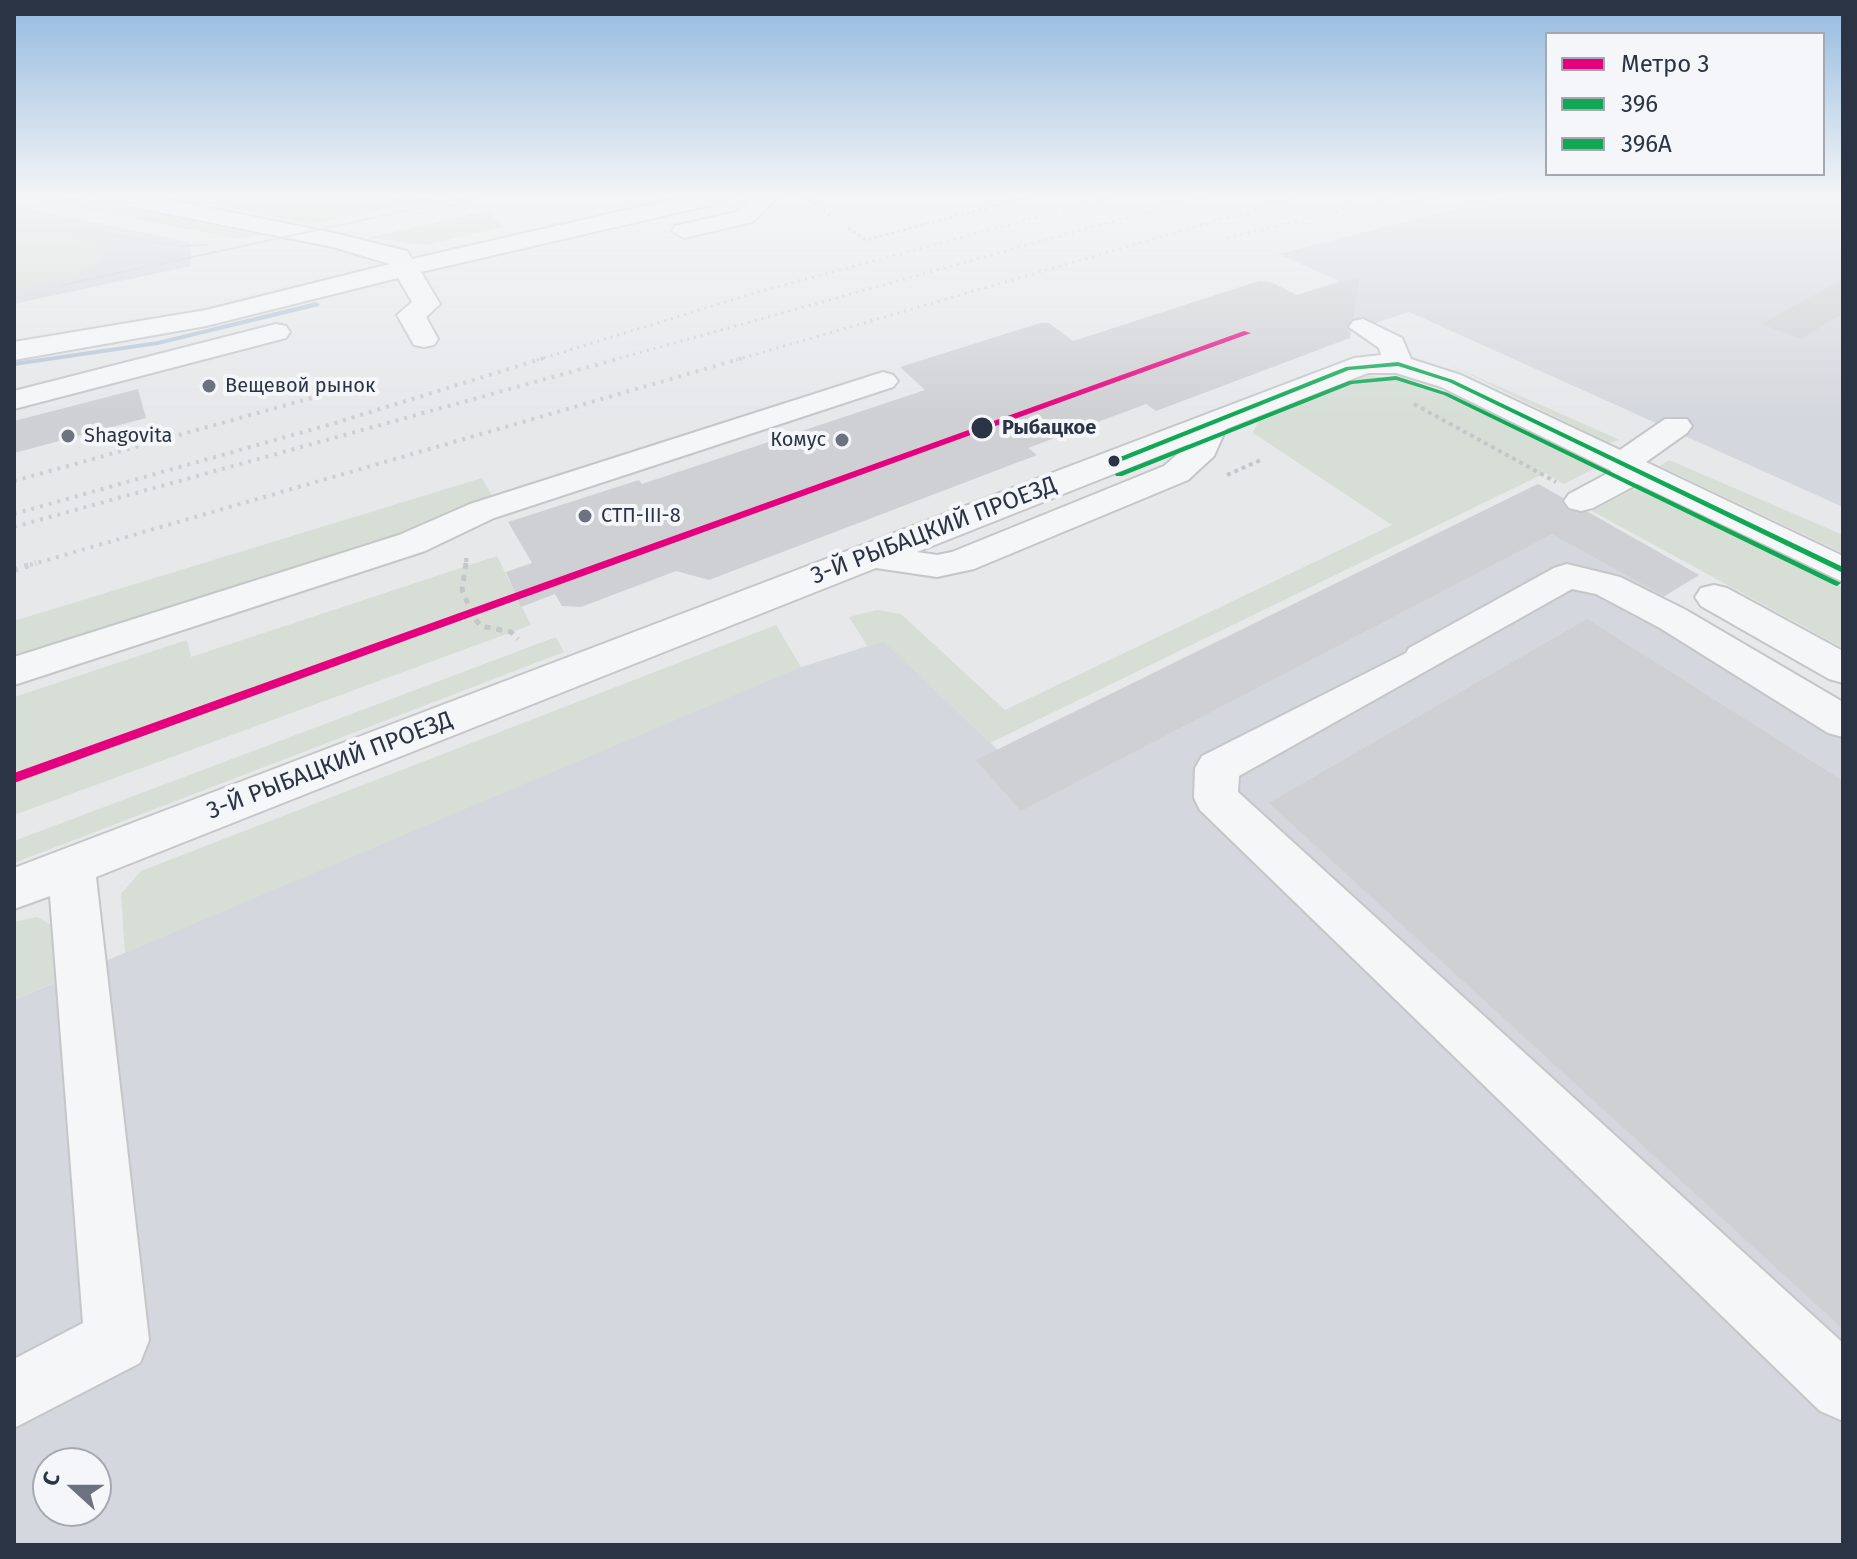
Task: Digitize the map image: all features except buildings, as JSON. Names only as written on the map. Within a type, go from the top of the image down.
[{"type":"street","points":[[14,339],[369,269]]},
{"type":"street","points":[[14,351],[206,318],[361,281],[388,269]]},
{"type":"street","points":[[400,312],[403,269]]},
{"type":"street","points":[[361,281],[400,312]]},
{"type":"street","points":[[400,312],[454,287]]},
{"type":"street","points":[[14,400],[300,326]]},
{"type":"street","points":[[1363,327],[1392,344],[1398,353],[1398,364],[1451,381],[1843,570]]},
{"type":"street","name":"3-Й РЫБАЦКИЙ ПРОЕЗД","points":[[14,889],[872,556],[925,566],[961,561],[1176,473],[1203,449],[1212,424],[1348,368],[1398,364]]},
{"type":"street","points":[[14,671],[412,543],[482,511],[883,381]]},
{"type":"street","points":[[1584,500],[1630,467],[1676,426]]},
{"type":"street","points":[[1843,722],[1673,619],[1607,585],[1567,576],[1217,768],[1216,798],[1843,1388]]},
{"type":"street","points":[[1714,597],[1843,669]]},
{"type":"street","points":[[14,1395],[117,1340],[71,867]]},
{"type":"path","points":[[1412,402],[1584,500]]},
{"type":"path","points":[[466,558],[467,572],[462,590],[474,618],[481,626],[511,632],[518,639]]},
{"type":"shaded area","points":[[14,269],[178,269],[14,304]]},
{"type":"shaded area","points":[[14,269],[89,269],[71,277],[14,291]]},
{"type":"shaded area","points":[[1311,269],[1843,269],[1843,507],[1409,312],[1351,331],[1278,302],[1339,281]]},
{"type":"shaded area","points":[[1446,363],[1620,440],[1609,443]]},
{"type":"shaded area","points":[[1368,375],[1422,384],[1595,468],[1564,484],[1545,473],[990,743],[884,642],[868,647],[849,617],[877,610],[901,614],[1005,710],[1392,525],[1253,433],[1258,422]]},
{"type":"shaded area","points":[[1669,460],[1843,535],[1843,553],[1660,466]]},
{"type":"shaded area","points":[[482,478],[492,496],[463,506],[455,517],[14,659],[14,621]]},
{"type":"shaded area","points":[[1538,484],[1699,575],[1662,598],[1843,707],[1843,1545],[14,1545],[14,1000],[779,674],[884,641],[998,750]]},
{"type":"shaded area","points":[[1639,487],[1843,588],[1843,648],[1592,511]]},
{"type":"shaded area","points":[[497,556],[531,625],[14,815],[14,697],[187,640],[191,657]]},
{"type":"shaded area","points":[[776,625],[801,667],[125,953],[121,894],[141,871]]},
{"type":"shaded area","points":[[556,637],[564,652],[14,863],[14,841]]},
{"type":"shaded area","points":[[37,917],[53,926],[55,982],[14,1000],[14,922]]},
{"type":"waterway","points":[[14,364],[158,343],[316,304]]},
{"type":"tram line","points":[[63,285],[138,269]]},
{"type":"railway","points":[[537,360],[845,269]]},
{"type":"railway","points":[[613,360],[942,269]]},
{"type":"railway","points":[[736,360],[1051,269]]},
{"type":"railway","points":[[14,514],[335,423],[544,358]]},
{"type":"railway","points":[[14,527],[621,358]]},
{"type":"railway","points":[[30,565],[743,358]]},
{"type":"railway","points":[[14,481],[333,392]]},
{"type":"railway","points":[[14,570],[36,563]]},
{"type":"metro line","name":"3","points":[[14,778],[1247,333]]},
{"type":"transit line","name":"396","points":[[1114,461],[1348,368],[1398,364],[1451,381],[1843,570]]},
{"type":"transit line","name":"396А","points":[[1119,474],[1351,382],[1396,378],[1446,394],[1837,583]]},
{"type":"place","name":"Вещевой рынок","points":[[209,386]]},
{"type":"place","name":"Рыбацкое","points":[[982,428]]},
{"type":"place","name":"Shagovita","points":[[68,436]]},
{"type":"place","name":"Комус","points":[[842,440]]},
{"type":"place","name":"СТП-III-8","points":[[585,516]]}]
